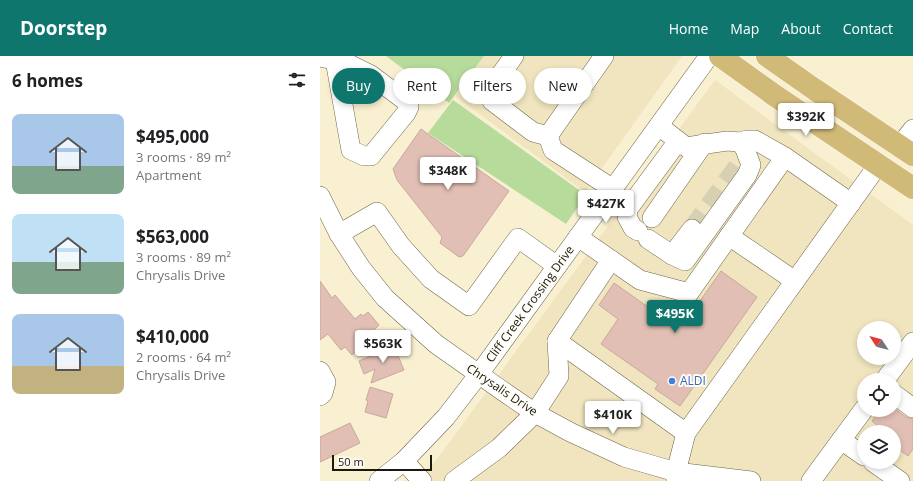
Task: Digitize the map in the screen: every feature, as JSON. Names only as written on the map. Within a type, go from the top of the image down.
[{"type":"main road","points":[[720,56],[774,95],[913,188]]},
{"type":"main road","points":[[767,56],[906,151]]},
{"type":"street","points":[[514,56],[491,88],[492,102],[533,132],[548,136]]},
{"type":"street","points":[[548,136],[604,56]]},
{"type":"street","name":"Cliff Creek Crossing Drive","points":[[379,481],[404,461],[446,417],[479,374],[709,56]]},
{"type":"street","points":[[327,59],[345,62],[371,75],[407,102],[409,107],[406,113],[371,156],[364,156],[351,150],[327,59]]},
{"type":"street","points":[[659,126],[686,146],[727,140],[742,153],[750,165],[747,175],[685,261],[672,255],[643,235],[634,228],[627,217],[628,209],[678,141]]},
{"type":"street","points":[[906,151],[913,129]]},
{"type":"street","points":[[548,136],[553,150],[613,189]]},
{"type":"street","points":[[742,153],[746,140],[755,140],[785,157],[851,203]]},
{"type":"street","points":[[652,218],[704,143]]},
{"type":"street","points":[[578,237],[640,280],[690,293],[785,157]]},
{"type":"street","points":[[676,476],[686,432],[878,165]]},
{"type":"street","name":"Chrysalis Drive","points":[[320,196],[339,234],[361,268],[385,298],[436,344],[535,413],[570,432],[624,457],[676,476],[752,481]]},
{"type":"street","points":[[339,234],[377,212],[401,246],[431,279],[469,306],[518,238],[557,266]]},
{"type":"street","points":[[672,255],[692,229]]},
{"type":"street","points":[[729,236],[794,281]]},
{"type":"street","points":[[454,481],[499,448],[535,413],[559,376],[557,341],[611,260]]},
{"type":"street","points":[[557,341],[686,432]]},
{"type":"street","points":[[891,373],[911,348]]},
{"type":"street","points":[[901,399],[913,408]]},
{"type":"street","points":[[811,481],[858,417]]},
{"type":"street","points":[[841,440],[857,451]]},
{"type":"street","points":[[404,461],[422,481]]},
{"type":"street","points":[[883,469],[900,481]]},
{"type":"shaded area","points":[[484,56],[682,56],[585,192],[466,104],[526,104],[526,68],[475,68]]},
{"type":"shaded area","points":[[715,80],[913,225],[913,481],[404,481],[432,466]]},
{"type":"shaded area","points":[[459,90],[459,99],[455,96]]},
{"type":"green space","points":[[386,56],[484,56],[475,68],[459,68],[459,90],[451,100],[451,68],[402,68]]},
{"type":"green space","points":[[453,100],[586,195],[566,224],[428,133]]},
{"type":"building","points":[[421,129],[509,191],[463,256],[459,257],[440,243],[442,237],[397,180],[393,169]]},
{"type":"building","points":[[721,271],[757,297],[680,406],[655,389],[658,384],[601,344],[618,319],[599,305],[614,283],[665,319],[677,301],[693,311]]},
{"type":"building","points":[[320,281],[332,298],[335,295],[355,319],[361,314],[363,316],[368,312],[379,325],[374,330],[377,333],[352,355],[345,347],[341,350],[328,334],[320,340]]},
{"type":"building","points":[[394,346],[404,370],[371,383],[375,369],[364,374],[359,361]]},
{"type":"building","points":[[370,387],[393,394],[386,418],[365,412],[368,401],[366,400]]},
{"type":"building","points":[[901,413],[913,419],[913,449],[908,456],[901,451],[901,425],[877,425],[872,421],[875,417],[901,417]]},
{"type":"building","points":[[350,423],[360,443],[320,462],[320,437]]},
{"type":"tunnel","points":[[692,229],[740,163]]},
{"type":"place","name":"ALDI","points":[[672,381]]}]
